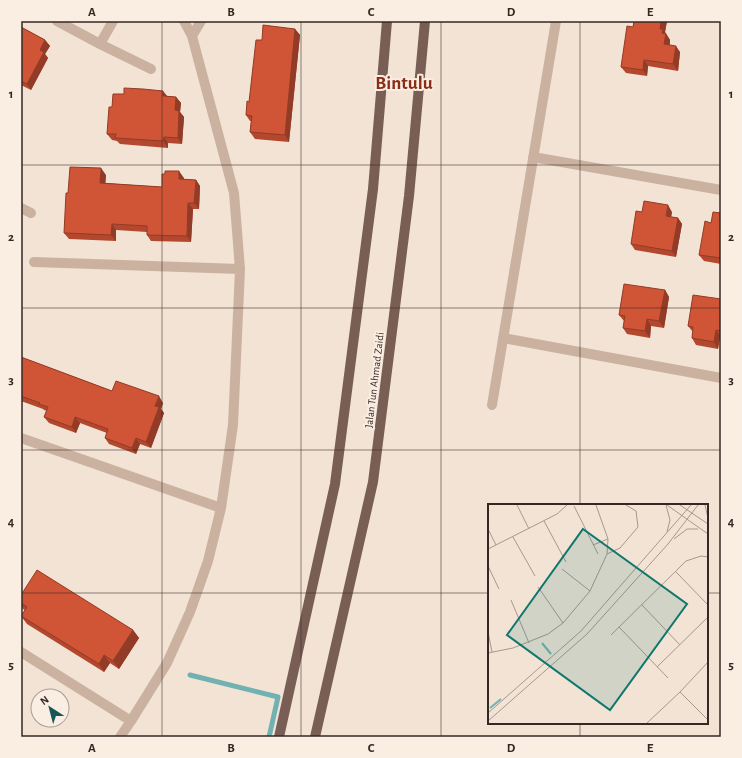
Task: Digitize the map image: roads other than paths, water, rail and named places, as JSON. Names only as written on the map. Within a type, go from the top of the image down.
[{"type":"main road","points":[[279,737],[335,484],[373,189],[387,21]]},
{"type":"main road","name":"Jalan Tun Ahmad Zaidi","points":[[315,737],[373,482],[409,196],[425,21]]},
{"type":"street","points":[[57,21],[100,44],[151,68]]},
{"type":"street","points":[[100,44],[113,21]]},
{"type":"street","points":[[120,737],[167,662],[190,612],[208,561],[221,508],[233,425],[240,269],[234,193],[192,36],[184,21]]},
{"type":"street","points":[[192,36],[201,21]]},
{"type":"street","points":[[492,405],[556,21]]},
{"type":"street","points":[[533,157],[721,190]]},
{"type":"street","points":[[21,208],[31,213]]},
{"type":"street","points":[[34,262],[240,269]]},
{"type":"street","points":[[503,338],[721,378]]},
{"type":"street","points":[[21,438],[221,508]]},
{"type":"street","points":[[21,652],[131,721]]},
{"type":"waterway","points":[[190,675],[278,697],[269,737]]},
{"type":"district","name":"Bintulu","points":[[404,82]]}]
